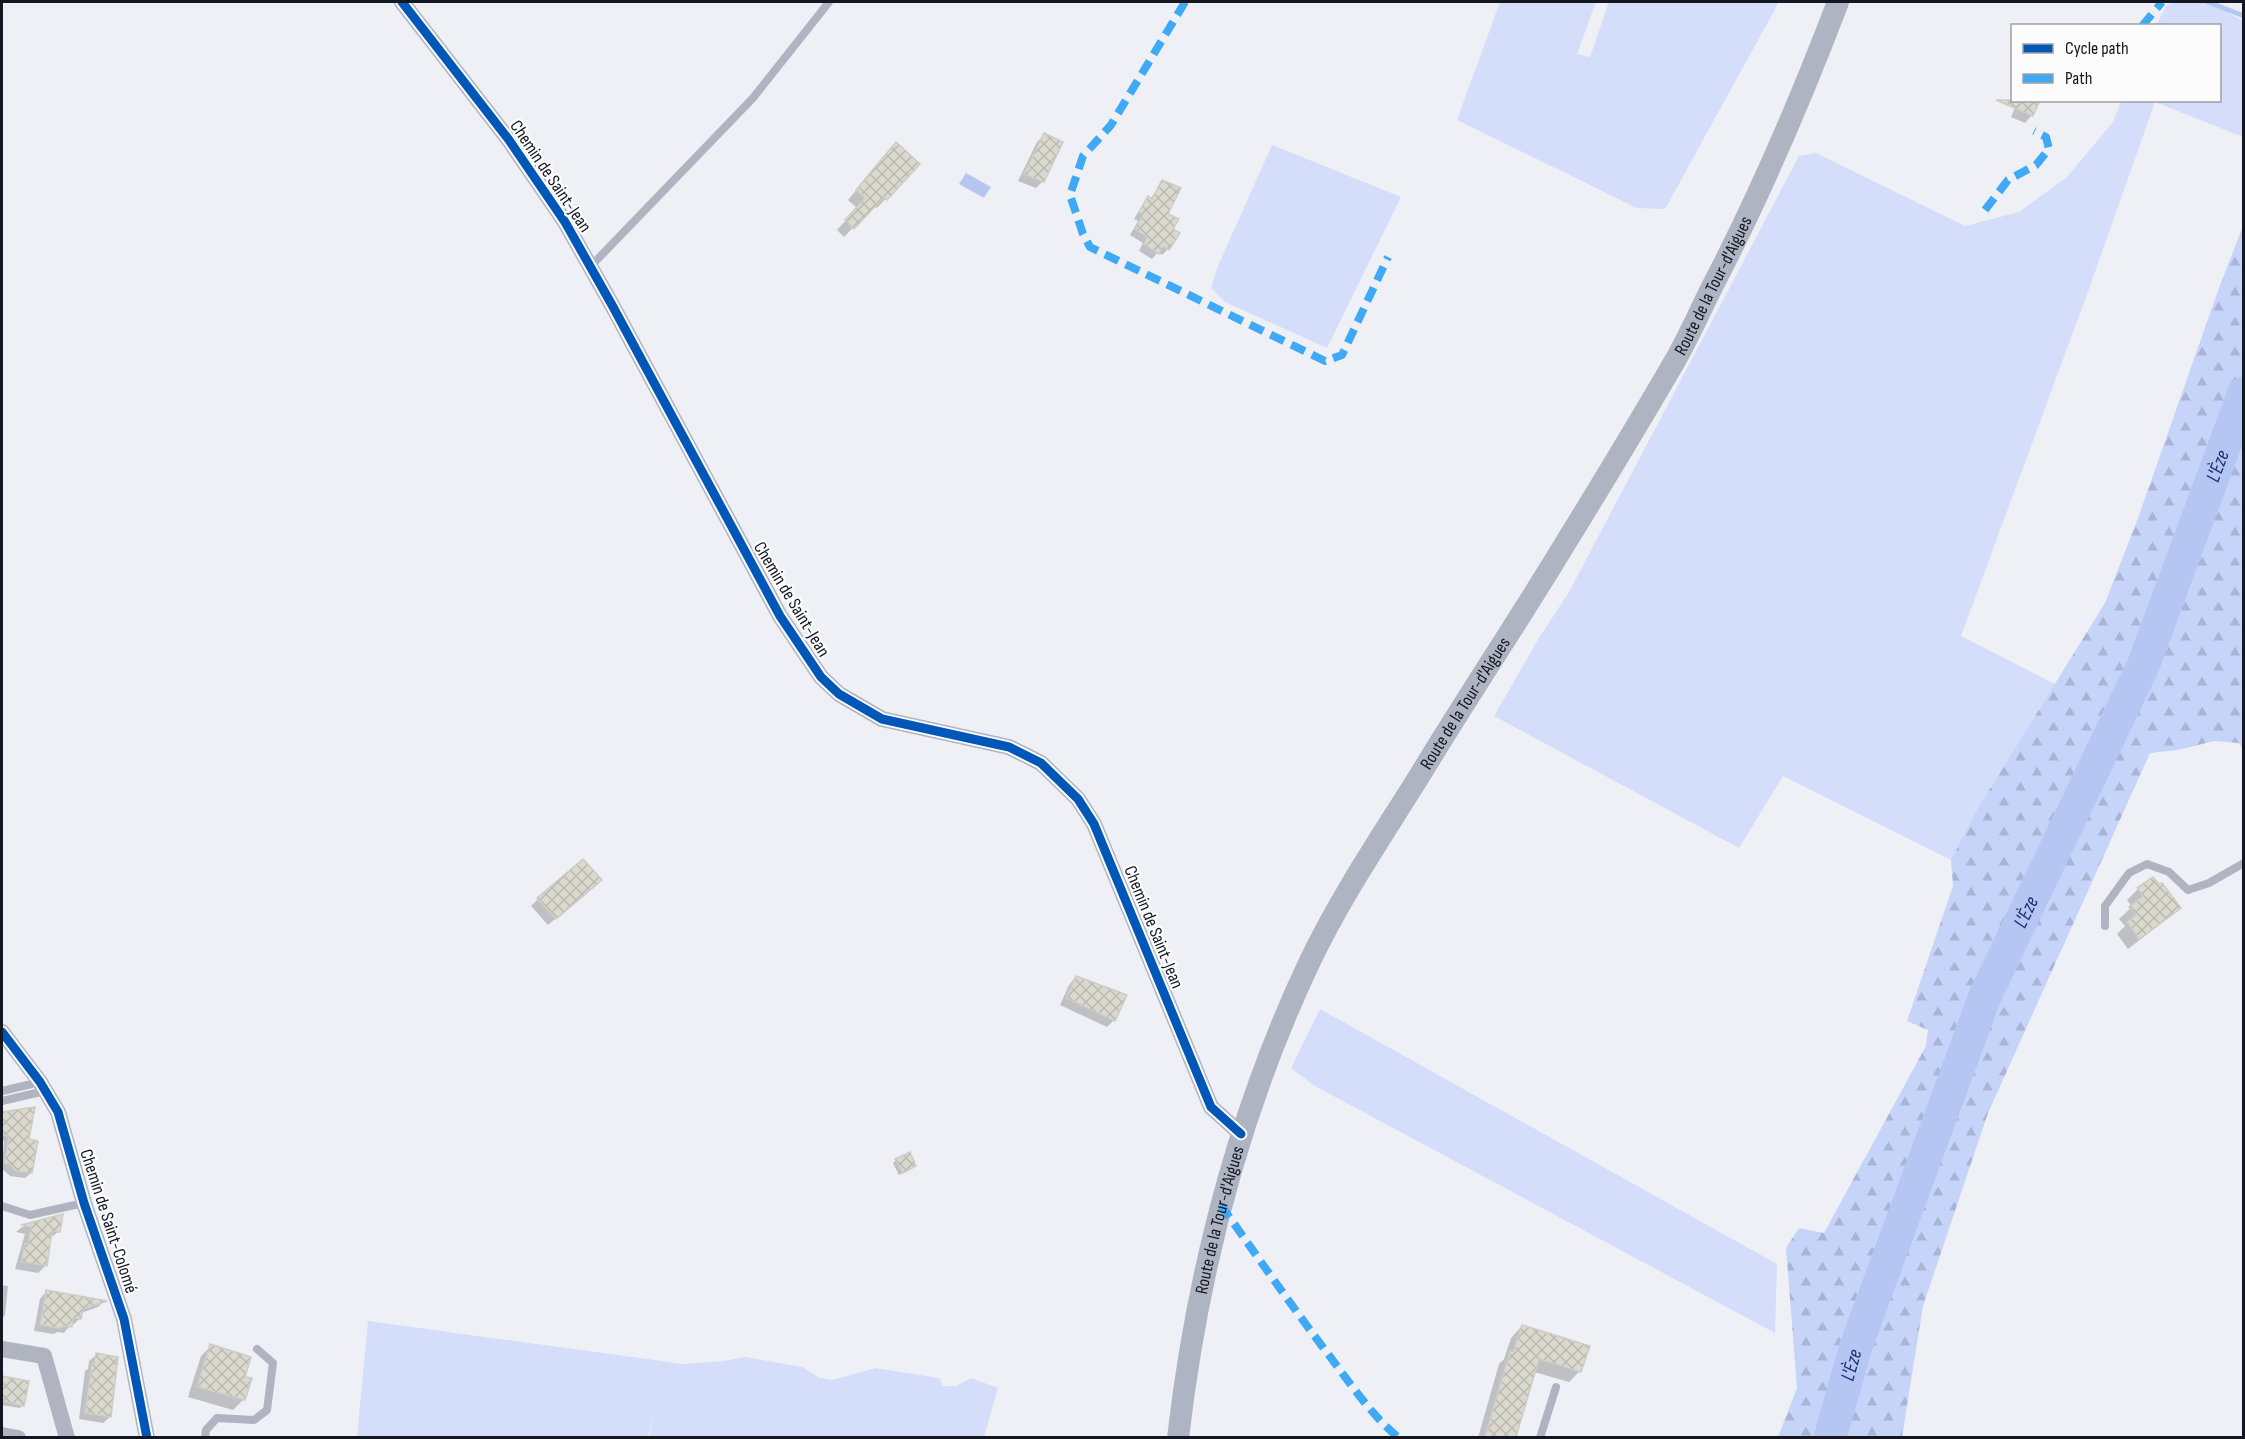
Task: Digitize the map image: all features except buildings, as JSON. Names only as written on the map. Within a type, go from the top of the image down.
[{"type":"main road","name":"Route de la Tour-d'Aigues","points":[[1178,1437],[1199,1298],[1241,1134],[1276,1039],[1312,958],[1348,893],[1475,683],[1551,568],[1678,354],[1730,253],[1767,173],[1838,2]]},
{"type":"street","name":"Chemin de Saint-Jean","points":[[402,2],[515,148],[565,222],[780,616],[821,677],[839,694],[882,719],[1009,747],[1041,763],[1078,800],[1094,824],[1211,1107],[1241,1134]]},
{"type":"street","name":"Chemin de Saint-Colomé","points":[[2,1032],[58,1112],[84,1203],[124,1320],[147,1437]]},
{"type":"street","points":[[2,1349],[45,1356],[67,1437]]},
{"type":"street","points":[[2,1435],[18,1437]]},
{"type":"lane","points":[[590,267],[753,98],[829,2]]},
{"type":"lane","points":[[2105,926],[2105,906],[2129,873],[2147,864],[2169,872],[2188,890],[2209,883],[2244,863]]},
{"type":"lane","points":[[2,1091],[42,1087]]},
{"type":"lane","points":[[2,1101],[42,1087]]},
{"type":"lane","points":[[2,1206],[30,1215],[84,1203]]},
{"type":"lane","points":[[205,1437],[206,1430],[216,1418],[254,1420],[267,1410],[273,1363],[257,1349]]},
{"type":"lane","points":[[1539,1437],[1556,1387]]},
{"type":"shaded area","points":[[1500,2],[1596,2],[1577,54],[1590,57],[1609,2],[1779,2],[1665,209],[1637,208],[1457,120]]},
{"type":"shaded area","points":[[2173,2],[2210,2],[2243,21],[2243,137],[2155,102],[2221,102],[2221,24],[2157,24],[2167,5]]},
{"type":"shaded area","points":[[2121,102],[2155,102],[2089,289],[1961,636],[2055,684],[1976,811],[1951,860],[1783,776],[1739,848],[1494,716],[1539,638],[1569,592],[1799,156],[1816,153],[1965,226],[2019,212],[2067,177],[2113,122]]},
{"type":"shaded area","points":[[1272,145],[1401,197],[1327,348],[1225,302],[1211,288],[1217,268]]},
{"type":"shaded area","points":[[966,173],[991,187],[984,198],[959,184]]},
{"type":"shaded area","points":[[1320,1009],[1777,1264],[1775,1333],[1313,1085],[1291,1068]]},
{"type":"shaded area","points":[[368,1321],[683,1364],[745,1357],[802,1367],[820,1378],[832,1380],[876,1368],[939,1378],[943,1386],[956,1386],[971,1378],[998,1388],[984,1437],[649,1437],[654,1412],[648,1437],[357,1437]]},
{"type":"green space","points":[[2243,226],[2243,750],[2239,743],[2214,741],[2178,750],[2150,753],[1988,1113],[1923,1306],[1902,1437],[1778,1437],[1797,1388],[1786,1248],[1799,1228],[1824,1233],[1926,1046],[1928,1030],[1907,1021],[1953,886],[1951,860],[1976,811],[2105,603]]},
{"type":"waterway","points":[[2208,2],[2244,16]]},
{"type":"waterway","name":"L'Èze","points":[[1830,1438],[1856,1346],[1985,996],[2143,666],[2244,393]]},
{"type":"marked path","points":[[1185,2],[1111,125],[1083,156],[1070,195],[1083,234],[1090,247],[1325,361],[1342,355],[1388,257]]},
{"type":"marked path","points":[[2144,24],[2162,2]]},
{"type":"marked path","points":[[1985,210],[2008,180],[2036,165],[2049,149],[2046,137],[2034,131]]},
{"type":"marked path","points":[[1221,1205],[1353,1387],[1379,1419],[1399,1438]]},
{"type":"cycle path","points":[[402,2],[509,140],[565,222],[780,616],[821,677],[839,694],[882,719],[1009,747],[1041,763],[1078,799],[1094,824],[1211,1107],[1241,1134]]},
{"type":"cycle path","points":[[2,1032],[40,1082],[58,1112],[84,1203],[124,1319],[147,1438]]}]
